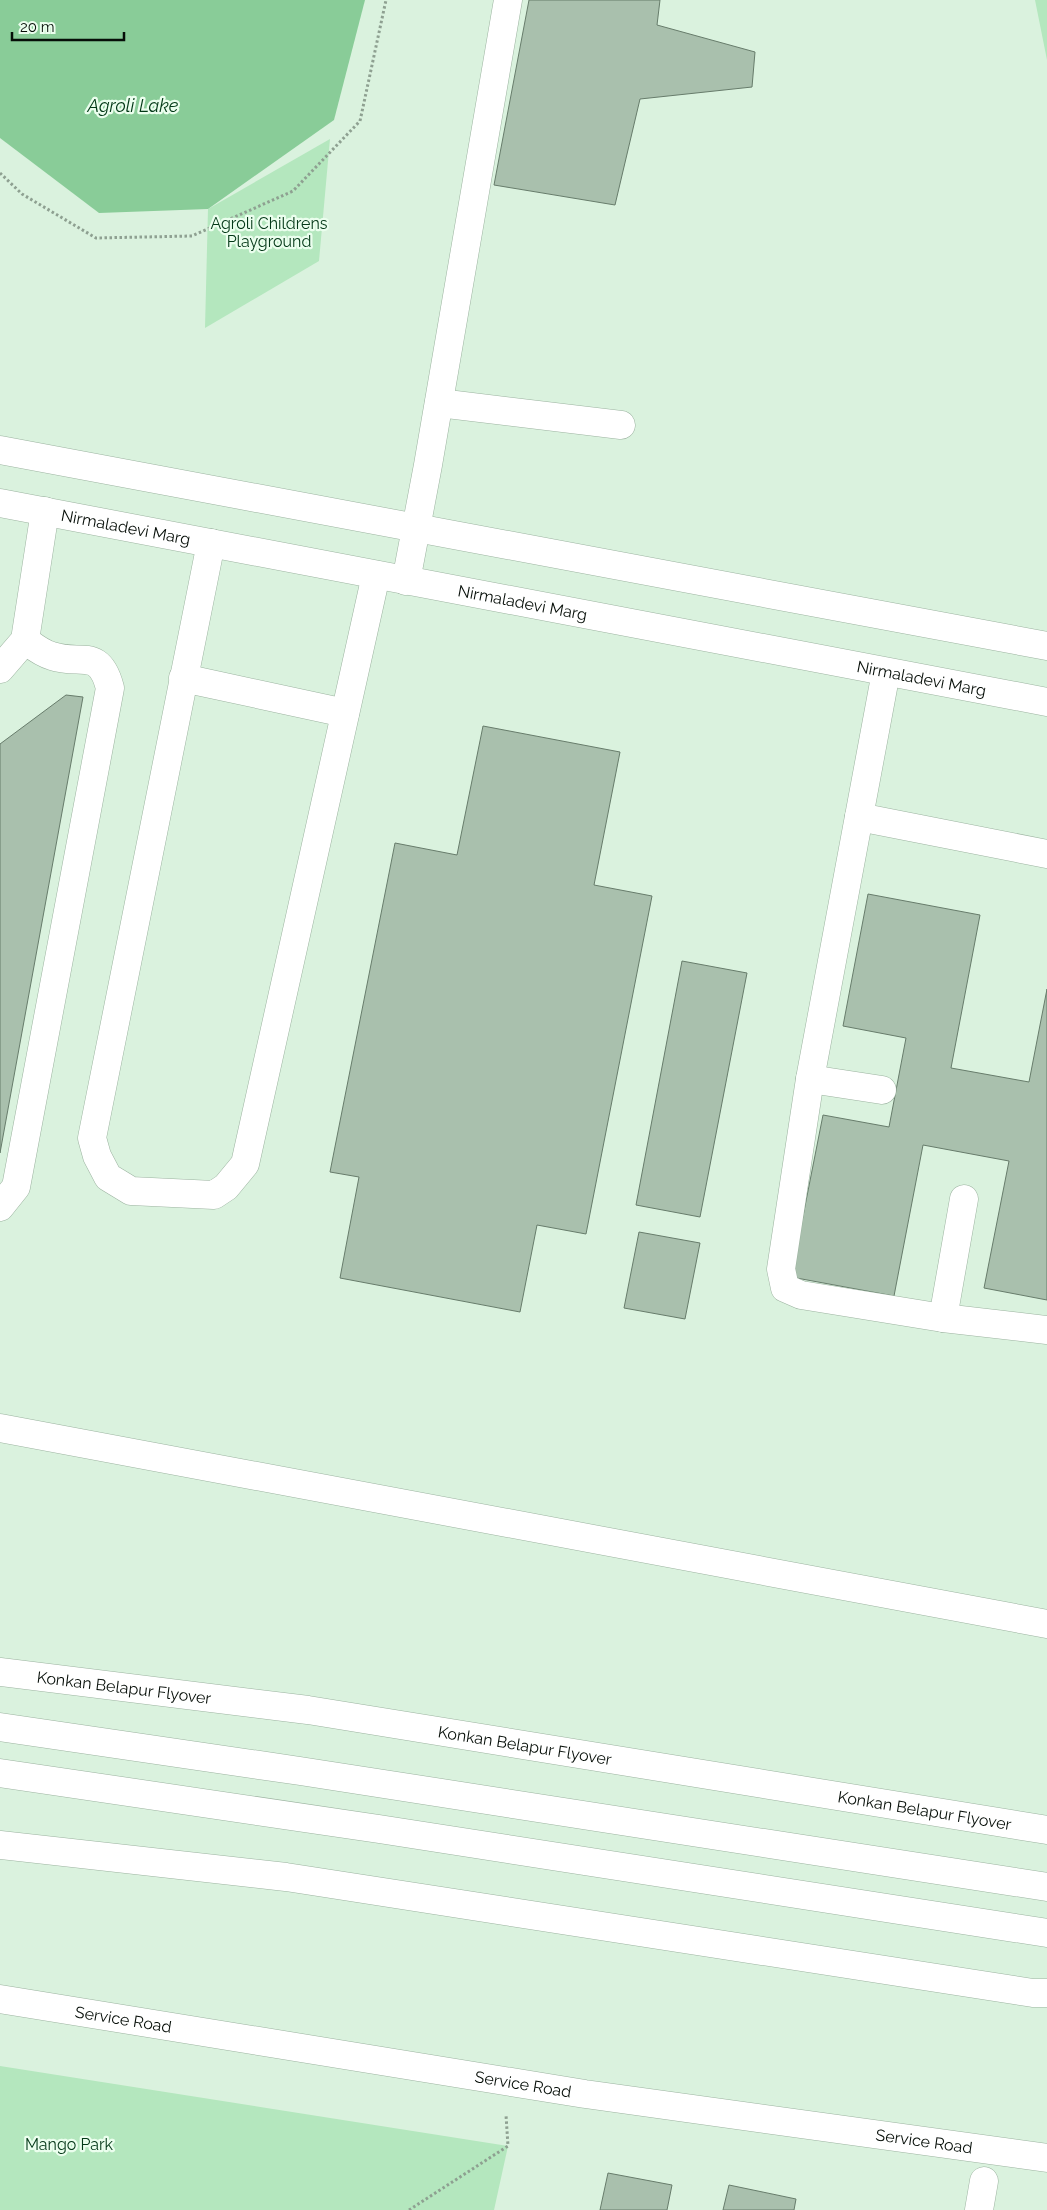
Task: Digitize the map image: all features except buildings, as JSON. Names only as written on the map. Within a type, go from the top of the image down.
[{"type":"main road","points":[[406,581],[439,403],[508,0]]},
{"type":"main road","points":[[439,403],[621,425]]},
{"type":"main road","points":[[0,450],[1047,646]]},
{"type":"main road","name":"Nirmaladevi Marg","points":[[0,503],[1047,702]]},
{"type":"main road","points":[[0,669],[25,640],[45,512]]},
{"type":"main road","points":[[211,543],[92,1138],[97,1156],[108,1177],[131,1191],[214,1195],[226,1187],[245,1164],[376,574]]},
{"type":"main road","points":[[0,1207],[16,1187],[110,688],[106,671],[94,662],[79,658],[53,657],[38,650],[25,640]]},
{"type":"main road","points":[[886,672],[810,1079],[781,1269],[785,1288],[801,1295],[943,1318],[1047,1330]]},
{"type":"main road","points":[[183,678],[345,713]]},
{"type":"main road","points":[[859,817],[1047,854]]},
{"type":"main road","points":[[810,1079],[882,1090]]},
{"type":"main road","points":[[943,1318],[964,1199]]},
{"type":"main road","points":[[0,1428],[1047,1624]]},
{"type":"main road","name":"Konkan Belapur Flyover","points":[[0,1672],[308,1710],[1047,1830]]},
{"type":"main road","points":[[0,1728],[347,1778],[1047,1887]]},
{"type":"main road","points":[[0,1773],[341,1823],[1047,1933]]},
{"type":"main road","points":[[0,1845],[286,1878],[1040,1993]]},
{"type":"main road","name":"Service Road","points":[[0,1999],[585,2094],[1047,2158]]},
{"type":"main road","points":[[979,2210],[984,2180]]},
{"type":"path","points":[[0,173],[22,194],[96,238],[192,236],[293,191],[360,121],[386,0]]},
{"type":"path","points":[[409,2210],[508,2146],[504,2081]]},
{"type":"green space","points":[[1035,0],[1047,0],[1047,60]]},
{"type":"green space","name":"Agroli Childrens Playground","points":[[330,139],[319,261],[205,328],[208,209]]},
{"type":"green space","name":"Mango Park","points":[[0,2066],[508,2146],[494,2210],[0,2210]]},
{"type":"water","name":"Agroli Lake","points":[[0,0],[365,0],[334,120],[208,209],[99,213],[0,138]]}]
